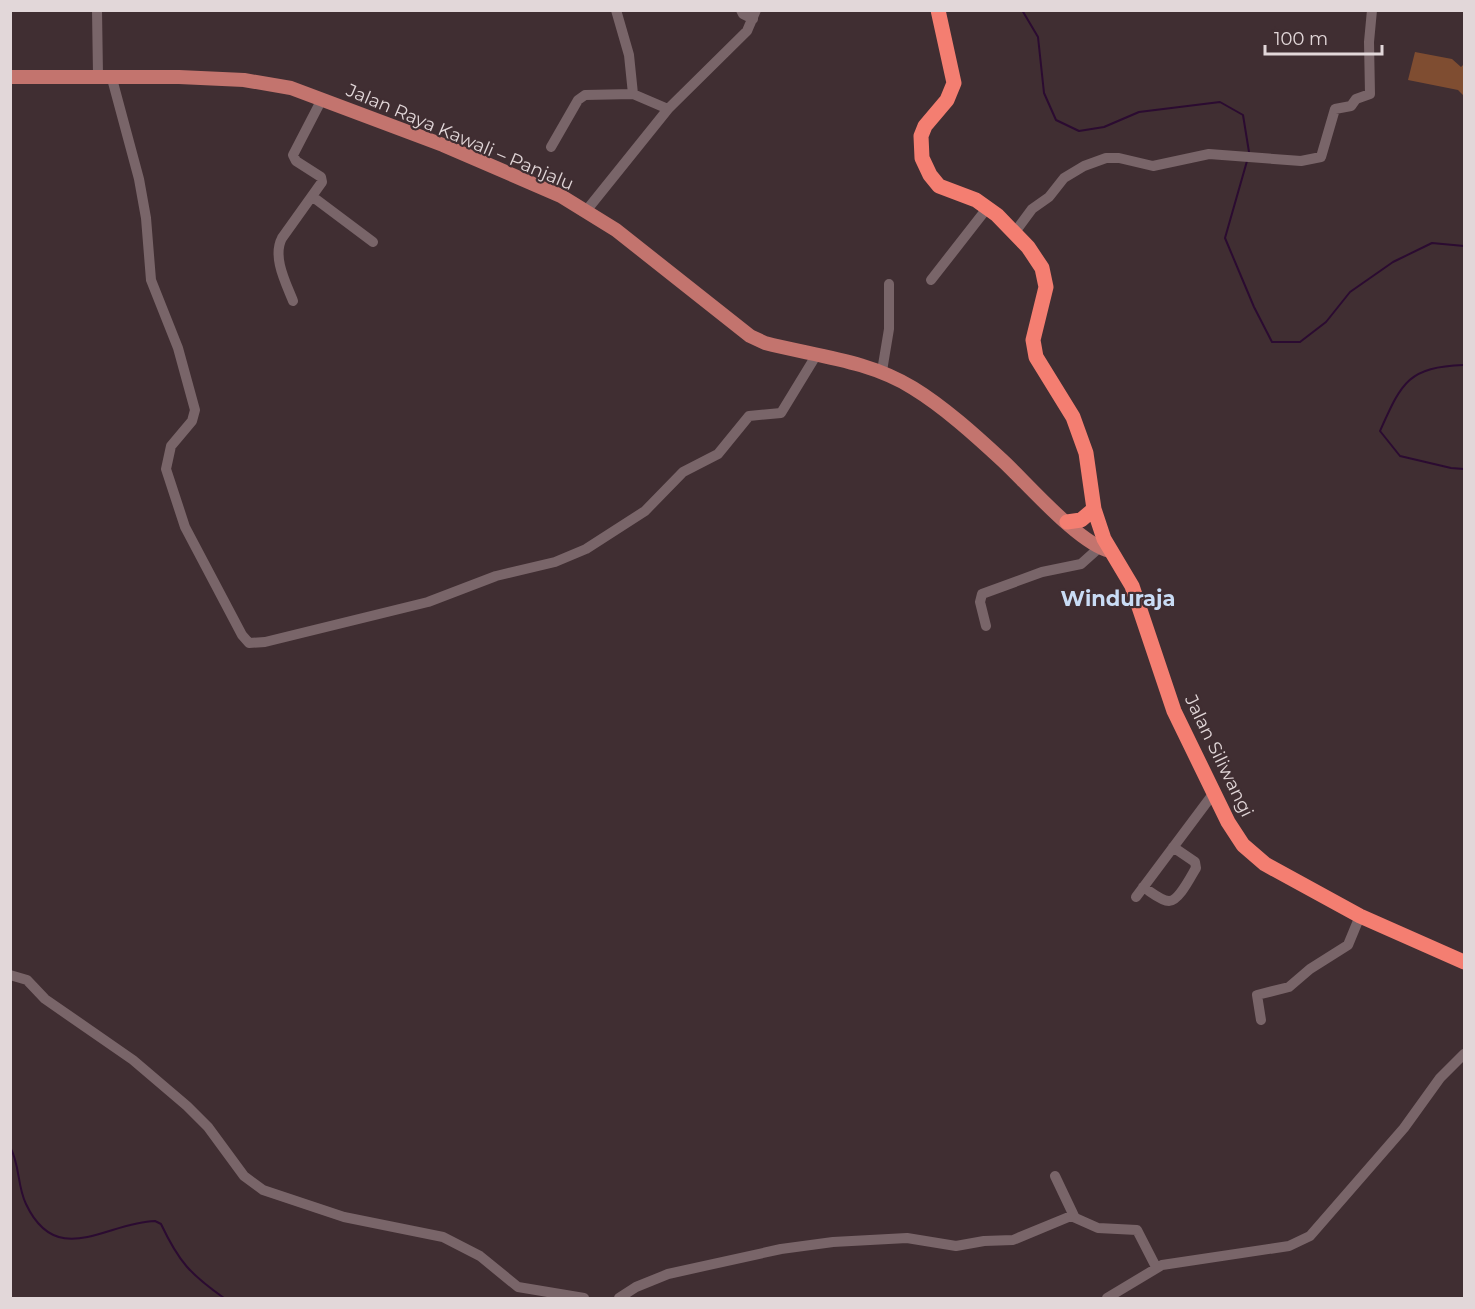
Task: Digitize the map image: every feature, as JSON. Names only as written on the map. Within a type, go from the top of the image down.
[{"type":"highway","name":"Jalan Siliwangi","points":[[938,10],[954,82],[947,100],[925,126],[921,136],[922,158],[930,175],[939,186],[988,207],[1036,256],[1046,287],[1035,329],[1033,349],[1041,368],[1073,417],[1086,453],[1094,509],[1105,549],[1132,586],[1174,711],[1213,794],[1236,834],[1255,857],[1360,916],[1464,962]]},
{"type":"highway","points":[[1067,522],[1081,520],[1094,509]]},
{"type":"main road","name":"Jalan Raya Kawali – Panjalu","points":[[10,77],[104,75],[244,80],[291,88],[443,145],[561,196],[586,211],[616,230],[750,336],[765,343],[882,371],[915,389],[1003,461],[1067,522],[1105,549]]},
{"type":"street","points":[[97,10],[104,75],[144,201],[151,280],[178,348],[195,410],[192,421],[171,446],[166,469],[188,534],[217,582],[242,635],[249,643],[265,642],[428,602],[496,576],[555,562],[591,546],[645,511],[683,472],[718,454],[749,416],[781,413],[817,354]]},
{"type":"street","points":[[615,10],[629,55],[633,94]]},
{"type":"street","points":[[586,211],[668,109],[747,31],[755,15],[743,14],[741,10]]},
{"type":"street","points":[[1015,232],[1032,209],[1049,197],[1064,178],[1097,160],[1119,158],[1153,166],[1203,154],[1316,160],[1324,153],[1335,109],[1351,106],[1356,99],[1369,96],[1372,10]]},
{"type":"street","points":[[551,147],[582,96],[633,94],[668,109]]},
{"type":"street","points":[[293,301],[280,265],[278,247],[321,184],[321,177],[296,161],[293,155],[322,99]]},
{"type":"street","points":[[313,197],[373,242]]},
{"type":"street","points":[[931,280],[988,207]]},
{"type":"street","points":[[882,371],[889,329],[889,284]]},
{"type":"street","points":[[986,626],[980,602],[982,594],[1042,572],[1081,564],[1105,549]]},
{"type":"street","points":[[1136,897],[1213,794]]},
{"type":"street","points":[[1143,887],[1165,900],[1171,900],[1177,896],[1196,866],[1195,862],[1173,847]]},
{"type":"street","points":[[1261,1020],[1257,995],[1289,987],[1310,969],[1348,945],[1360,916]]},
{"type":"street","points":[[10,975],[27,980],[45,999],[132,1060],[187,1106],[208,1127],[244,1176],[263,1190],[344,1217],[442,1237],[480,1256],[518,1287],[584,1299]]},
{"type":"street","points":[[1107,1299],[1156,1267],[1289,1246],[1310,1236],[1394,1140],[1440,1078],[1464,1054]]},
{"type":"street","points":[[1055,1176],[1074,1216],[1098,1228],[1137,1230],[1156,1267]]},
{"type":"street","points":[[619,1299],[636,1287],[668,1274],[771,1251],[833,1242],[897,1238],[921,1239],[956,1246],[984,1241],[1013,1240],[1074,1216]]},
{"type":"shaded area","points":[[1415,52],[1452,59],[1461,67],[1464,64],[1464,96],[1458,90],[1408,80]]},
{"type":"waterway","points":[[1022,10],[1038,37],[1044,93],[1056,120],[1079,131],[1104,127],[1139,112],[1220,102],[1243,115],[1249,152]]},
{"type":"waterway","points":[[1247,161],[1225,238],[1254,307],[1272,342],[1300,342],[1326,322],[1350,292],[1393,262],[1432,243],[1464,246]]},
{"type":"waterway","points":[[1464,365],[1430,369],[1409,380],[1401,389],[1380,431],[1400,456],[1464,469]]},
{"type":"waterway","points":[[10,1147],[26,1204],[38,1224],[52,1235],[68,1239],[84,1238],[137,1223],[155,1221],[161,1224],[186,1266],[202,1282],[224,1298]]},
{"type":"district","name":"Winduraja","points":[[1118,598]]}]
